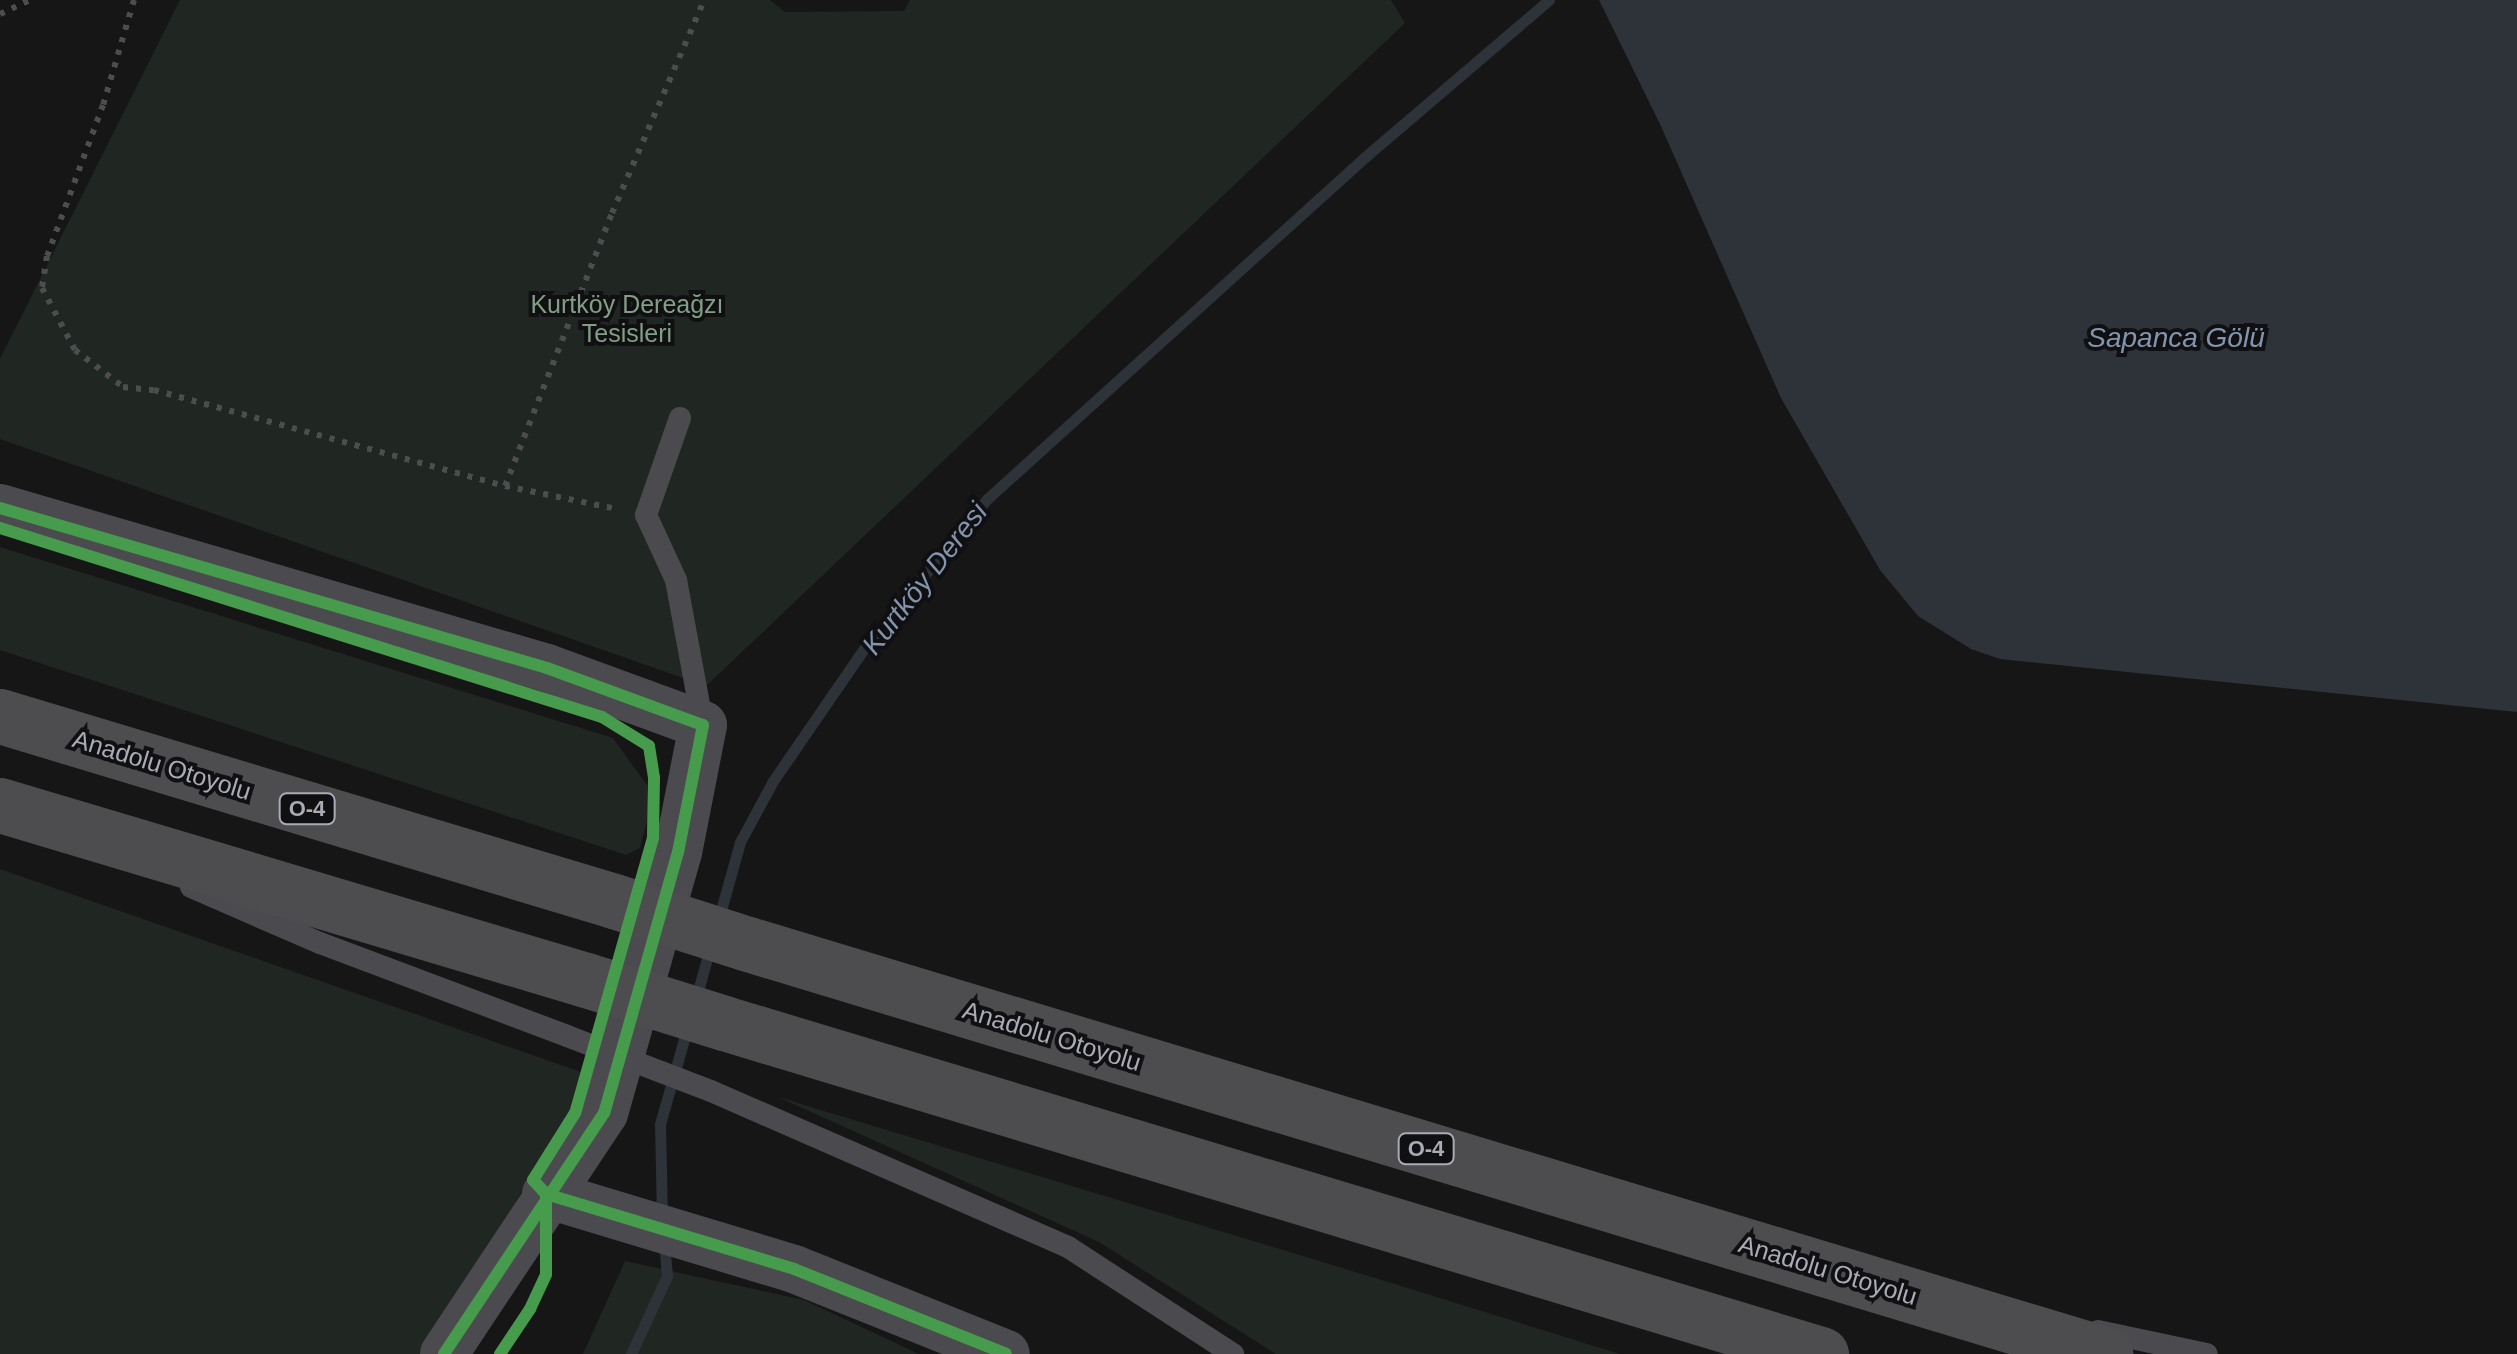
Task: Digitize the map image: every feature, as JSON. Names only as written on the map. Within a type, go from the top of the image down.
[{"type":"highway","name":"Anadolu Otoyolu","points":[[0,716],[2105,1354]]},
{"type":"highway","points":[[7,807],[1821,1354]]},
{"type":"street","points":[[0,508],[547,668],[702,725],[678,852],[604,1112],[546,1194],[444,1354]]},
{"type":"street","points":[[546,1194],[794,1269],[1006,1354]]},
{"type":"lane","points":[[680,418],[646,515],[676,580],[702,725]]},
{"type":"lane","points":[[7,807],[320,943],[711,1091],[1068,1247],[1234,1354]]},
{"type":"lane","points":[[1872,1283],[2207,1354]]},
{"type":"path","points":[[0,14],[30,0]]},
{"type":"path","points":[[134,0],[104,106],[47,256],[42,288],[75,350],[124,388],[154,390],[260,417],[505,486],[646,515]]},
{"type":"path","points":[[505,486],[612,213],[704,0]]},
{"type":"green space","name":"Kurtköy Dereağzı Tesisleri","points":[[180,0],[770,0],[785,12],[904,11],[910,0],[1391,0],[1405,23],[706,686],[0,439],[0,359]]},
{"type":"green space","points":[[0,547],[613,738],[647,785],[648,817],[640,848],[626,855],[0,650]]},
{"type":"green space","points":[[0,869],[581,1072],[570,1114],[422,1354],[0,1354]]},
{"type":"green space","points":[[778,1097],[1620,1354],[1276,1354],[1099,1242]]},
{"type":"green space","points":[[625,1261],[804,1300],[919,1354],[583,1354]]},
{"type":"water","name":"Sapanca Gölü","points":[[1599,0],[2517,0],[2517,712],[2000,659],[1971,649],[1918,616],[1880,570],[1781,398],[1660,124]]},
{"type":"waterway","name":"Kurtköy Deresi","points":[[718,921],[740,842],[773,781],[863,650],[987,499],[1365,157],[1549,0]]},
{"type":"waterway","name":"Kurtköy Deresi","points":[[696,998],[710,948]]},
{"type":"waterway","name":"Kurtköy Deresi","points":[[662,1218],[660,1124],[688,1025]]},
{"type":"waterway","name":"Kurtköy Deresi","points":[[631,1354],[667,1276],[664,1241]]},
{"type":"cycle path","points":[[0,508],[547,668],[703,725],[678,852],[604,1113],[444,1354]]},
{"type":"cycle path","points":[[0,528],[602,717],[649,746],[654,778],[653,838],[575,1113],[533,1180],[546,1194],[794,1269],[1006,1354]]},
{"type":"cycle path","points":[[500,1354],[530,1309],[546,1274],[546,1194]]}]
